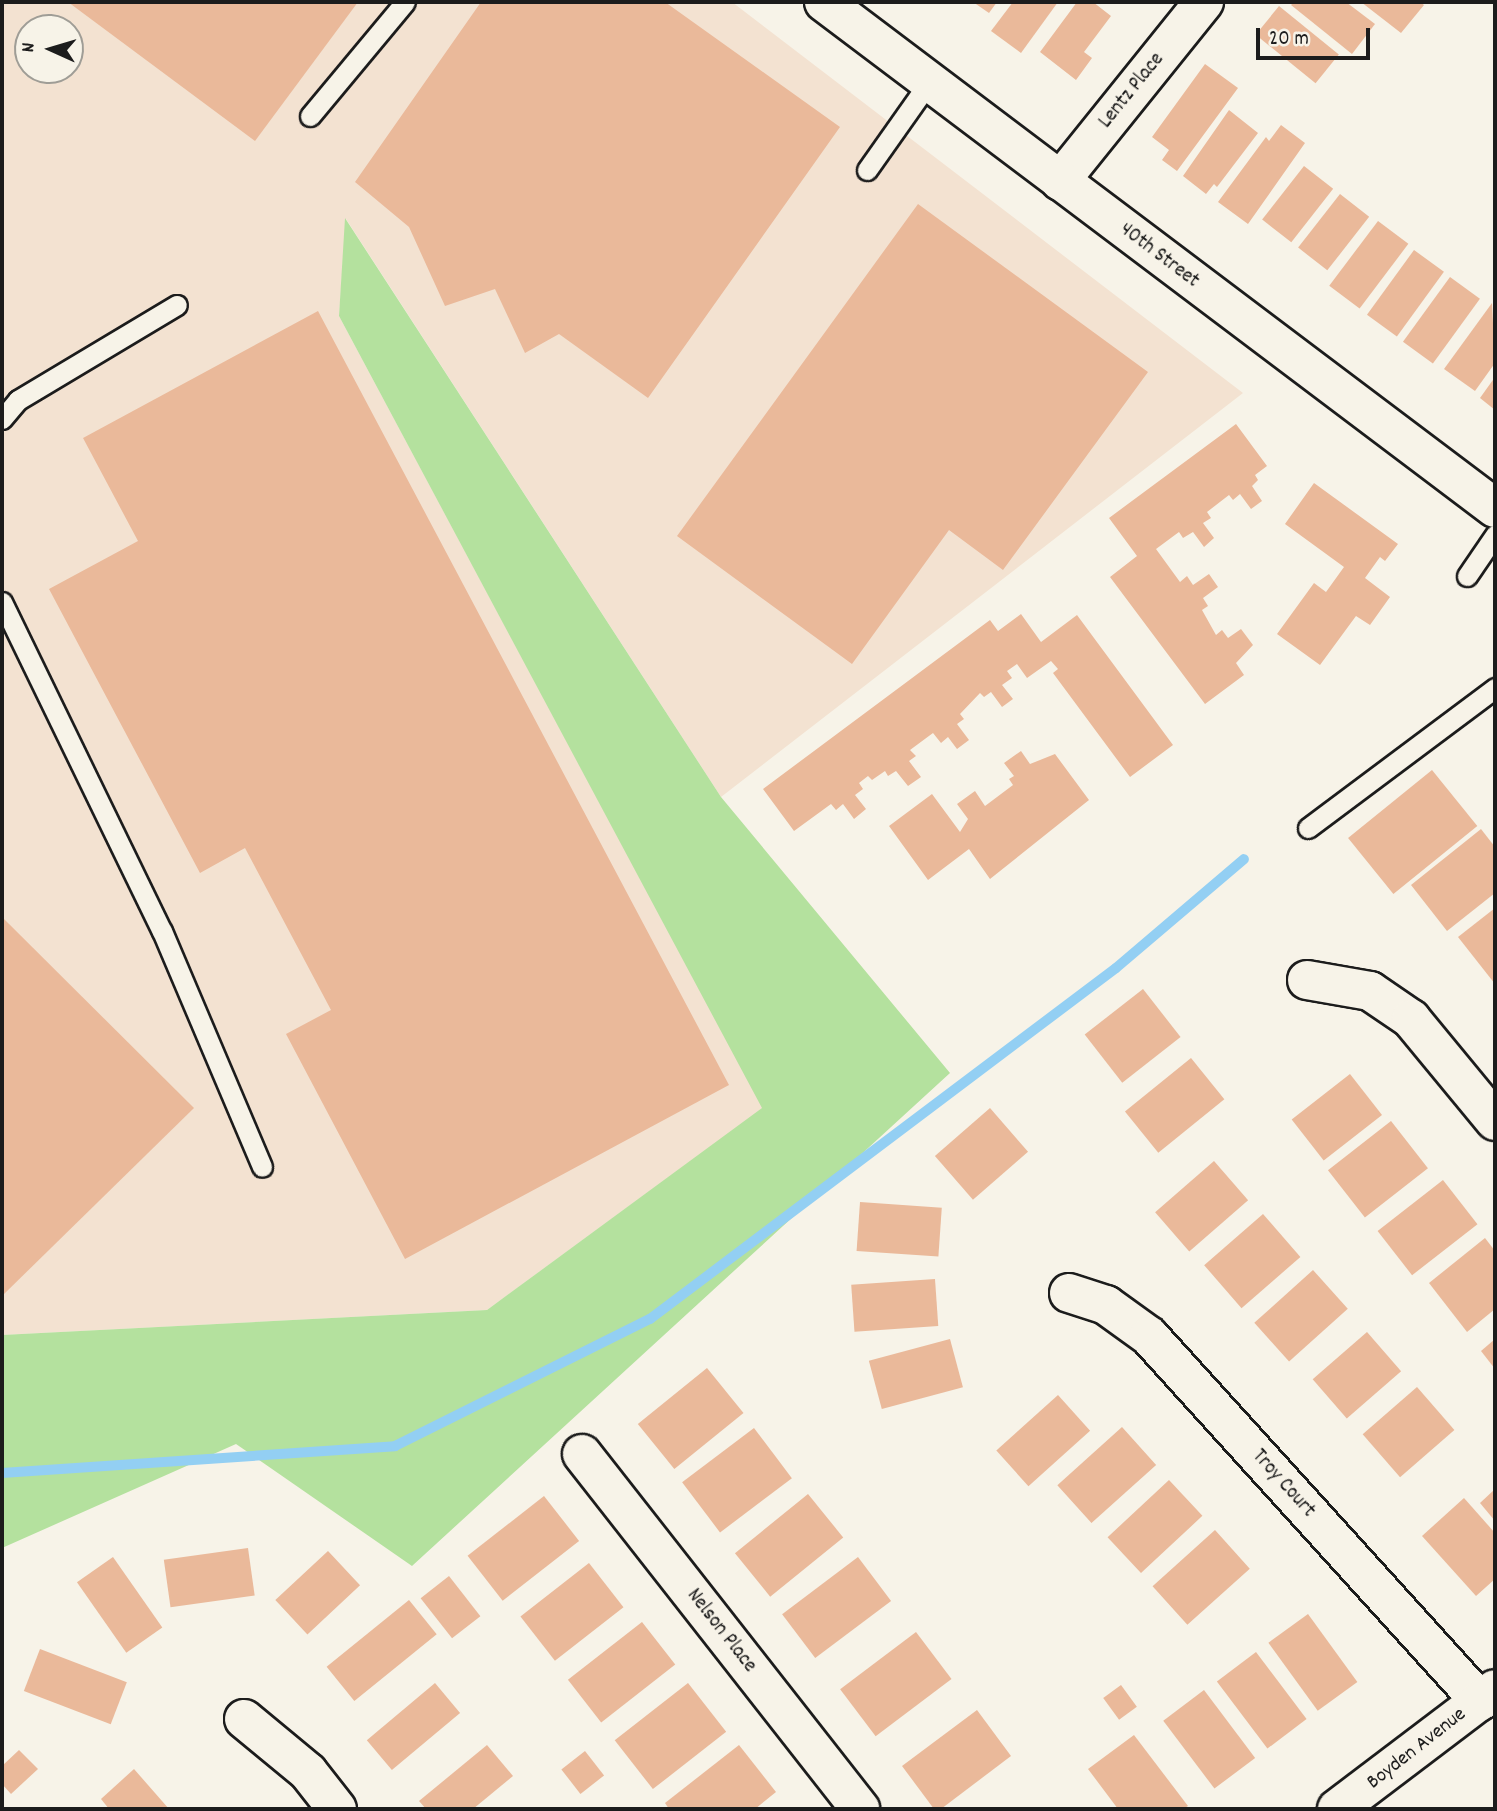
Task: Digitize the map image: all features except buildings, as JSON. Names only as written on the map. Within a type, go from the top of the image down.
[{"type":"street","name":"40th Street","points":[[824,2],[1495,508]]},
{"type":"street","name":"Lentz Place","points":[[1060,181],[1204,2]]},
{"type":"street","points":[[1307,980],[1370,991],[1411,1019],[1495,1121]]},
{"type":"street","name":"Troy Court","points":[[1069,1293],[1106,1305],[1149,1336],[1487,1695]]},
{"type":"street","name":"Nelson Place","points":[[582,1454],[860,1809]]},
{"type":"street","name":"Boyden Avenue","points":[[1358,1803],[1487,1695]]},
{"type":"street","points":[[244,1719],[308,1772],[337,1809]]},
{"type":"lane","points":[[310,116],[405,2]]},
{"type":"lane","points":[[867,170],[929,82]]},
{"type":"lane","points":[[2,419],[18,400],[177,305]]},
{"type":"lane","points":[[1467,576],[1495,535]]},
{"type":"lane","points":[[2,602],[162,932],[262,1167]]},
{"type":"lane","points":[[1308,828],[1495,688]]},
{"type":"shaded area","points":[[2,2],[732,2],[1243,393],[721,797],[346,219],[339,316],[763,1108],[487,1310],[2,1335]]},
{"type":"green space","points":[[345,218],[721,797],[950,1073],[412,1566],[236,1444],[2,1548],[2,1335],[487,1310],[762,1108],[339,316]]},
{"type":"waterway","points":[[2,1473],[395,1446],[650,1319],[1116,968],[1244,859]]}]
